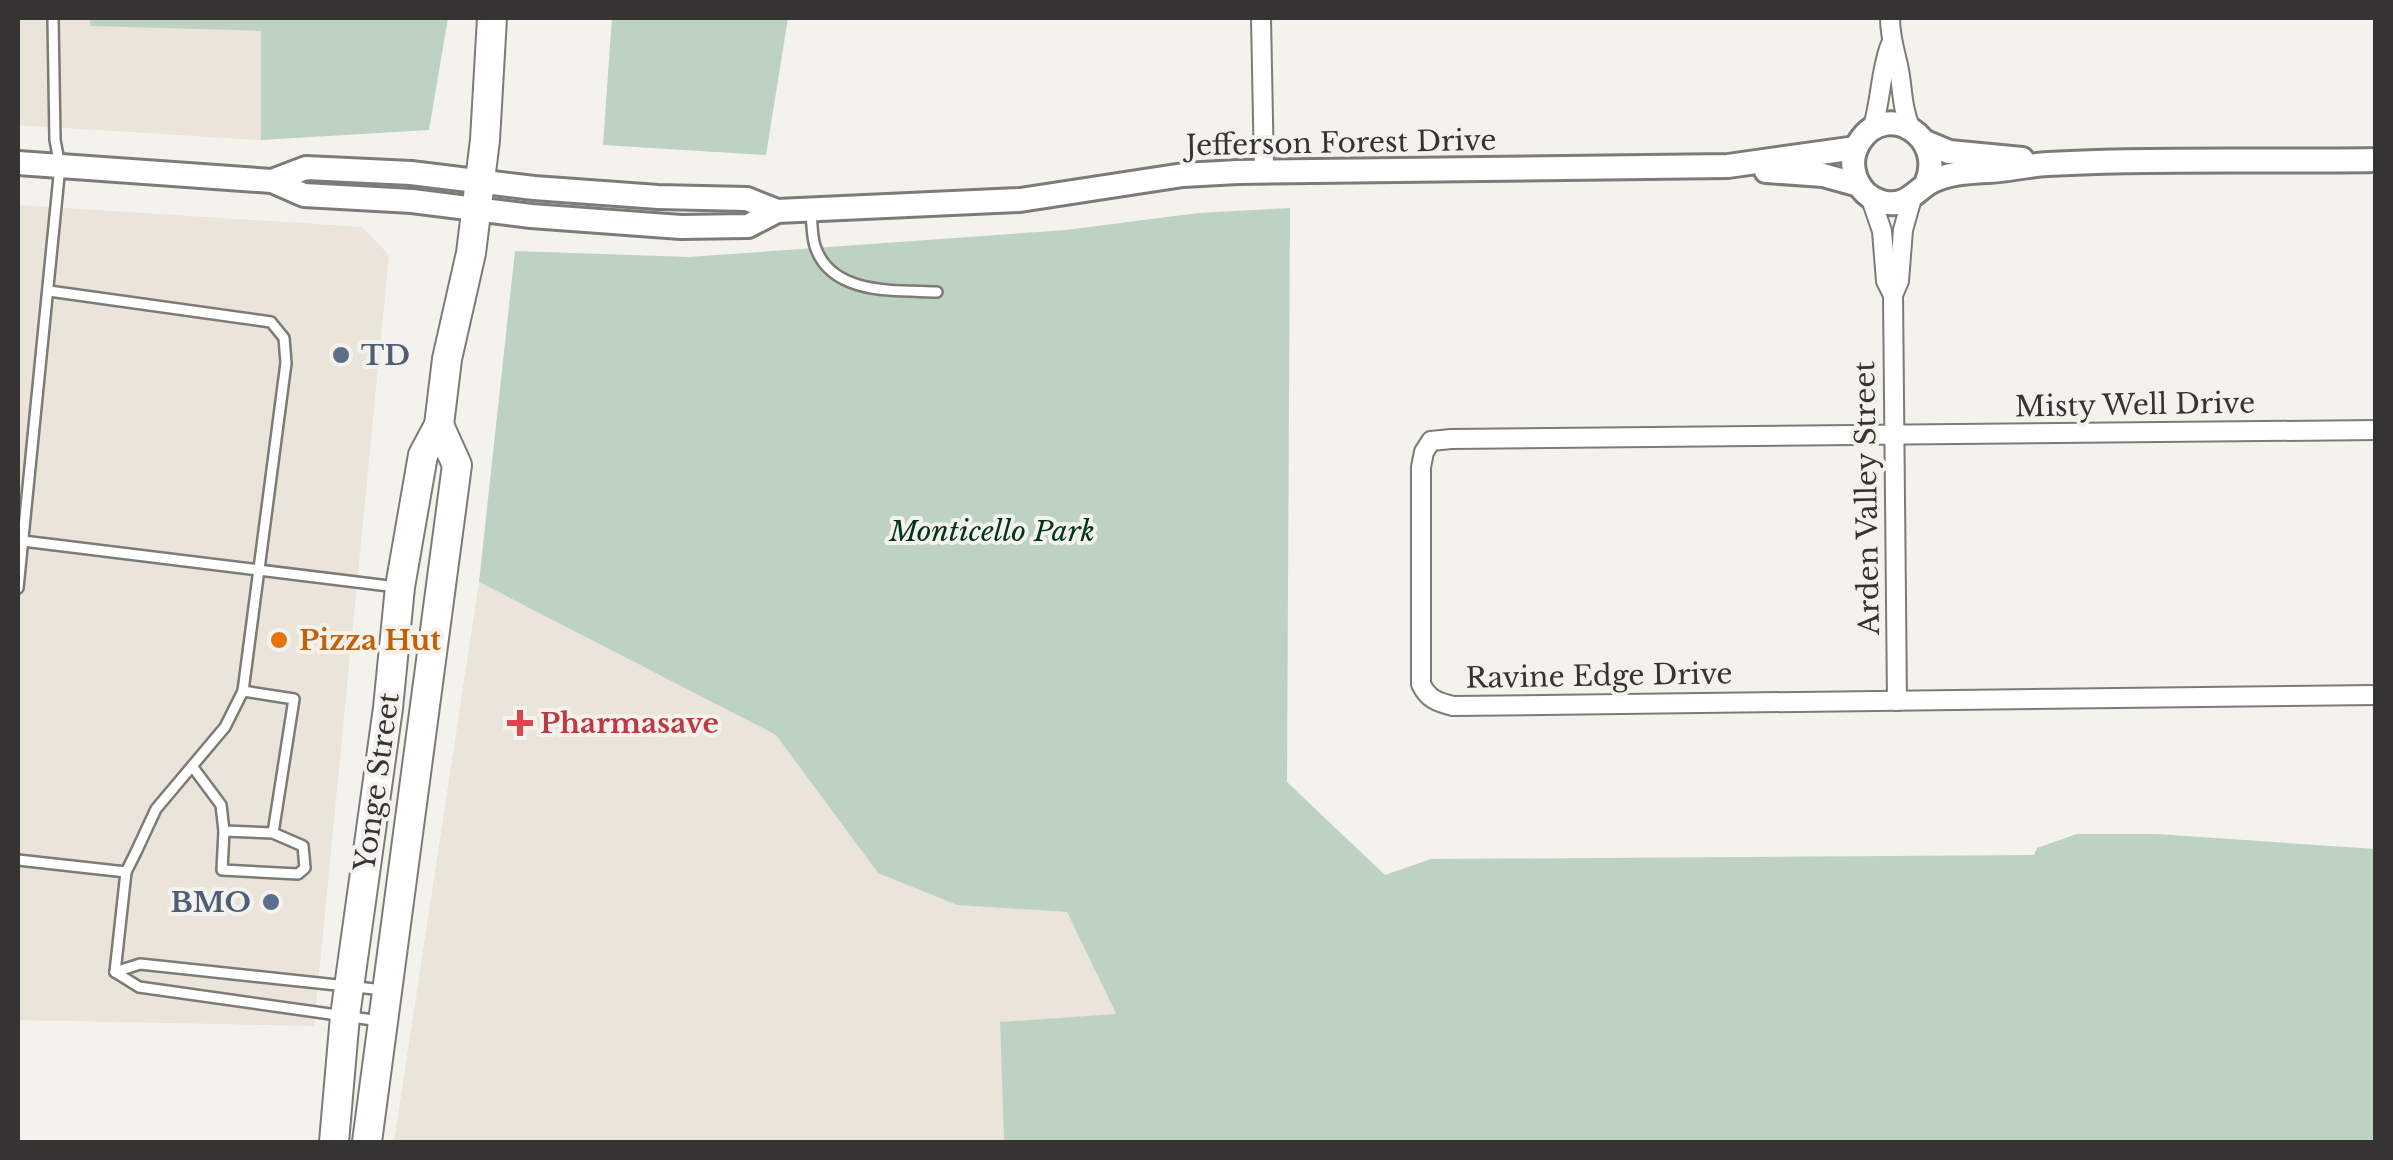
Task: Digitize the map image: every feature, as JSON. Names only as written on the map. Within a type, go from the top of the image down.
[{"type":"main road","name":"Yonge Street","points":[[334,1142],[345,1016],[388,708],[400,587],[423,455],[439,426],[447,359],[471,253],[492,18]]},
{"type":"main road","name":"Yonge Street","points":[[367,1142],[457,465],[439,426]]},
{"type":"street","points":[[1261,18],[1264,170]]},
{"type":"street","points":[[1890,18],[1881,103],[1872,130],[1856,148],[1853,167],[1864,191],[1893,203],[1952,175],[2045,164],[2376,160]]},
{"type":"street","points":[[1890,46],[1898,66],[1903,111],[1932,165],[1919,191]]},
{"type":"street","points":[[1872,130],[1892,124],[1950,152],[2045,164]]},
{"type":"street","name":"Jefferson Forest Drive","points":[[1728,166],[1856,148]]},
{"type":"street","name":"Jefferson Forest Drive","points":[[18,164],[272,180],[304,196],[412,201],[478,195],[681,227],[748,226],[777,211],[1020,200],[1183,175],[1264,170],[1728,166],[1823,175],[1864,191]]},
{"type":"street","name":"Arden Valley Street","points":[[1864,191],[1882,231],[1886,281],[1893,295]]},
{"type":"street","name":"Arden Valley Street","points":[[1896,701],[1893,295],[1899,281],[1902,230],[1919,191]]},
{"type":"street","name":"Misty Well Drive","points":[[1894,435],[2376,430]]},
{"type":"street","name":"Ravine Edge Drive","points":[[1894,435],[1431,442],[1421,467],[1421,684],[1427,696],[1453,706],[2376,695]]},
{"type":"lane","points":[[18,588],[60,166],[53,18]]},
{"type":"lane","points":[[811,209],[815,247],[836,273],[857,286],[937,292]]},
{"type":"lane","points":[[49,290],[272,322],[284,338],[286,363],[243,691],[225,727],[156,808],[126,872],[115,972]]},
{"type":"lane","points":[[23,541],[400,587]]},
{"type":"lane","points":[[243,691],[294,699],[273,833]]},
{"type":"lane","points":[[192,766],[222,805],[222,870],[298,874],[305,868],[303,846],[273,833],[224,831]]},
{"type":"lane","points":[[18,860],[126,872]]},
{"type":"lane","points":[[115,972],[140,964],[386,990]]},
{"type":"lane","points":[[115,972],[140,988],[382,1021]]},
{"type":"shaded area","points":[[18,18],[89,18],[92,26],[262,31],[261,140],[18,125]]},
{"type":"shaded area","points":[[18,205],[362,227],[389,255],[314,1026],[18,1020]]},
{"type":"shaded area","points":[[479,582],[776,735],[878,873],[957,905],[1067,912],[1116,1015],[1000,1022],[1004,1142],[394,1142]]},
{"type":"green space","points":[[89,18],[448,18],[429,130],[261,140],[261,31],[91,26]]},
{"type":"green space","points":[[612,18],[788,18],[766,155],[603,145]]},
{"type":"green space","name":"Monticello Park","points":[[1290,208],[1287,782],[1385,875],[1431,859],[2034,855],[2037,848],[2077,834],[2157,834],[2375,849],[2375,1142],[1004,1142],[1000,1022],[1116,1014],[1067,912],[957,905],[878,873],[776,735],[479,582],[515,251],[689,257],[1066,230],[1198,213]]},
{"type":"place","name":"TD","points":[[341,355]]},
{"type":"place","name":"Pizza Hut","points":[[279,640]]},
{"type":"place","name":"Pharmasave","points":[[520,723]]},
{"type":"place","name":"BMO","points":[[271,902]]}]
